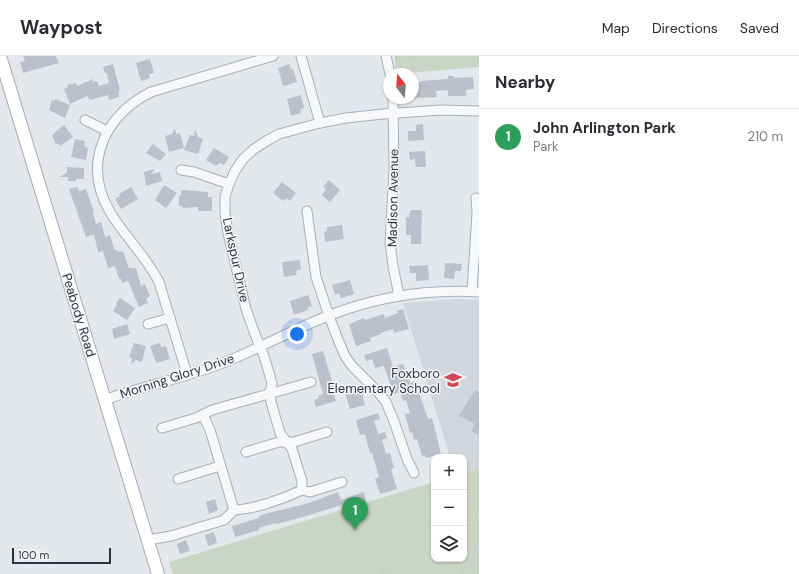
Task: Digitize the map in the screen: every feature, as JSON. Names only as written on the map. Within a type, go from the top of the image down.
[{"type":"main road","name":"Peabody Road","points":[[0,56],[158,574]]},
{"type":"street","points":[[187,374],[159,282],[154,271],[114,217],[102,195],[98,161],[103,140],[107,131],[124,110],[136,100],[151,92],[273,56]]},
{"type":"street","points":[[301,56],[320,123]]},
{"type":"street","points":[[390,57],[390,68]]},
{"type":"street","name":"Madison Avenue","points":[[393,104],[394,169],[390,242],[399,296]]},
{"type":"street","name":"Larkspur Drive","points":[[302,490],[302,480],[292,449],[280,433],[270,393],[272,383],[264,356],[246,309],[227,227],[225,213],[226,197],[229,184],[235,171],[243,159],[254,149],[279,134],[320,123],[346,118],[393,113],[441,110],[479,111]]},
{"type":"street","points":[[85,120],[107,131]]},
{"type":"street","points":[[181,170],[194,172],[229,184]]},
{"type":"street","points":[[476,198],[476,292]]},
{"type":"street","points":[[307,211],[316,277],[328,316],[345,356],[352,366],[386,402],[407,459],[414,473]]},
{"type":"street","name":"Morning Glory Drive","points":[[104,400],[222,363],[328,316],[371,303],[399,296],[444,291],[476,292]]},
{"type":"street","points":[[148,324],[170,318]]},
{"type":"street","points":[[162,428],[203,415],[212,410],[311,382]]},
{"type":"street","points":[[203,415],[210,430],[234,510]]},
{"type":"street","points":[[246,452],[279,442],[294,442],[327,432]]},
{"type":"street","points":[[178,479],[220,466]]},
{"type":"street","points":[[148,540],[171,536],[224,520],[234,510],[245,509],[290,496],[302,490],[310,492],[342,482]]},
{"type":"path","points":[[390,57],[420,56]]},
{"type":"path","points":[[467,513],[476,517],[479,522]]},
{"type":"path","points":[[462,574],[464,568],[471,566],[479,543]]},
{"type":"path","points":[[381,574],[390,571],[391,574]]},
{"type":"shaded area","name":"Foxboro Elementary School","points":[[456,299],[479,300],[479,467],[467,472],[467,454],[449,454],[403,303]]},
{"type":"green space","points":[[395,56],[479,56],[479,67],[419,72],[419,68],[395,68]]},
{"type":"green space","points":[[479,467],[479,574],[173,574],[169,562],[431,483],[431,562],[467,562],[467,472]]},
{"type":"building","points":[[23,56],[56,56],[59,63],[23,73],[20,62],[25,61]]},
{"type":"building","points":[[150,59],[154,73],[149,74],[150,78],[141,81],[136,63]]},
{"type":"building","points":[[113,64],[120,90],[119,97],[109,100],[108,95],[90,100],[87,96],[70,104],[64,89],[67,88],[69,83],[71,85],[76,83],[77,86],[93,79],[93,82],[97,81],[99,86],[109,83],[107,73],[105,73],[103,67]]},
{"type":"building","points":[[289,64],[291,69],[293,69],[297,82],[283,86],[278,68]]},
{"type":"building","points":[[448,76],[454,76],[454,78],[473,77],[474,89],[466,90],[466,96],[448,96],[448,90],[436,91],[437,97],[419,98],[419,82],[448,79]]},
{"type":"building","points":[[301,95],[304,108],[300,110],[301,113],[291,116],[287,99]]},
{"type":"building","points":[[55,99],[70,105],[65,118],[49,110],[52,100],[54,101]]},
{"type":"building","points":[[423,124],[424,140],[408,141],[408,131],[416,131],[416,125]]},
{"type":"building","points":[[64,125],[73,137],[60,146],[59,144],[54,143],[55,141],[52,135]]},
{"type":"building","points":[[175,128],[176,134],[180,133],[184,148],[169,152],[165,136],[172,134]]},
{"type":"building","points":[[195,129],[198,137],[203,139],[198,154],[184,150],[190,135],[194,136]]},
{"type":"building","points":[[75,139],[85,141],[84,146],[88,148],[86,160],[71,157]]},
{"type":"building","points":[[153,144],[166,154],[160,161],[146,153]]},
{"type":"building","points":[[214,148],[229,157],[224,165],[220,163],[216,166],[206,160]]},
{"type":"building","points":[[425,151],[426,167],[416,167],[415,159],[410,160],[409,152]]},
{"type":"building","points":[[67,167],[84,168],[84,179],[68,181],[68,177],[59,177],[67,173]]},
{"type":"building","points":[[155,169],[151,174],[160,172],[162,181],[146,186],[144,172]]},
{"type":"building","points":[[329,180],[340,190],[330,202],[322,195],[326,189],[323,187]]},
{"type":"building","points":[[282,182],[296,193],[290,201],[287,198],[283,201],[273,193]]},
{"type":"building","points":[[164,185],[177,193],[166,208],[155,200]]},
{"type":"building","points":[[78,187],[79,191],[86,189],[94,212],[96,224],[101,222],[105,237],[110,235],[115,251],[123,251],[129,268],[136,268],[141,286],[145,284],[150,296],[146,299],[148,303],[139,307],[128,281],[122,283],[121,279],[119,279],[115,266],[108,268],[103,251],[98,252],[94,234],[86,237],[69,189]]},
{"type":"building","points":[[131,187],[138,199],[121,209],[115,199],[120,196],[119,194]]},
{"type":"building","points":[[181,191],[208,192],[208,197],[212,197],[212,211],[198,211],[198,207],[182,208],[182,206],[179,206],[179,195],[181,196]]},
{"type":"building","points":[[410,210],[422,210],[421,244],[411,244],[411,235],[406,235],[406,217],[409,218]]},
{"type":"building","points":[[342,225],[344,239],[325,242],[324,232],[327,231],[327,227]]},
{"type":"building","points":[[300,260],[301,270],[297,270],[296,275],[284,277],[282,262]]},
{"type":"building","points":[[445,263],[462,264],[461,271],[455,271],[454,279],[444,278]]},
{"type":"building","points":[[428,265],[429,280],[416,281],[416,273],[410,273],[409,266]]},
{"type":"building","points":[[350,280],[354,294],[341,298],[339,293],[335,295],[332,285]]},
{"type":"building","points":[[308,295],[312,306],[307,308],[308,310],[294,315],[290,301]]},
{"type":"building","points":[[120,298],[135,308],[127,320],[113,311]]},
{"type":"building","points":[[403,309],[409,329],[394,333],[393,329],[380,333],[381,334],[370,338],[371,341],[356,346],[349,324],[364,318],[365,320],[384,314],[385,318],[398,313],[397,311]]},
{"type":"building","points":[[127,324],[130,334],[114,339],[112,329]]},
{"type":"building","points":[[134,343],[146,346],[142,362],[136,360],[131,364],[132,358],[129,357]]},
{"type":"building","points":[[160,343],[161,347],[166,346],[170,359],[156,363],[150,346]]},
{"type":"building","points":[[387,348],[393,367],[403,364],[410,383],[415,381],[428,419],[432,418],[441,454],[431,454],[431,457],[426,458],[425,455],[422,456],[417,439],[414,440],[412,432],[410,433],[405,414],[410,413],[406,400],[403,401],[400,392],[394,394],[384,366],[375,368],[372,359],[366,361],[364,355]]},
{"type":"building","points":[[323,351],[334,388],[332,389],[336,401],[316,407],[314,400],[323,394],[312,354]]},
{"type":"building","points":[[356,389],[357,391],[361,390],[365,405],[350,409],[345,393]]},
{"type":"building","points":[[475,390],[479,392],[479,435],[471,431],[475,424],[459,416]]},
{"type":"building","points":[[378,413],[380,419],[374,421],[378,434],[385,432],[387,438],[382,440],[386,454],[390,453],[394,468],[391,469],[397,489],[380,494],[375,479],[379,477],[372,453],[370,453],[365,434],[360,435],[356,420]]},
{"type":"building","points":[[338,492],[341,500],[364,492],[366,502],[347,508],[345,504],[303,517],[275,523],[259,528],[259,530],[235,537],[232,526],[259,518],[259,516],[268,513],[306,504]]},
{"type":"building","points":[[215,499],[218,510],[209,514],[206,502]]},
{"type":"building","points":[[214,532],[217,543],[208,546],[205,535]]},
{"type":"building","points":[[186,540],[190,551],[180,554],[177,544]]},
{"type":"place","name":"Foxboro Elementary School","points":[[453,380]]},
{"type":"place","name":"John Arlington Park","points":[[355,530]]}]
